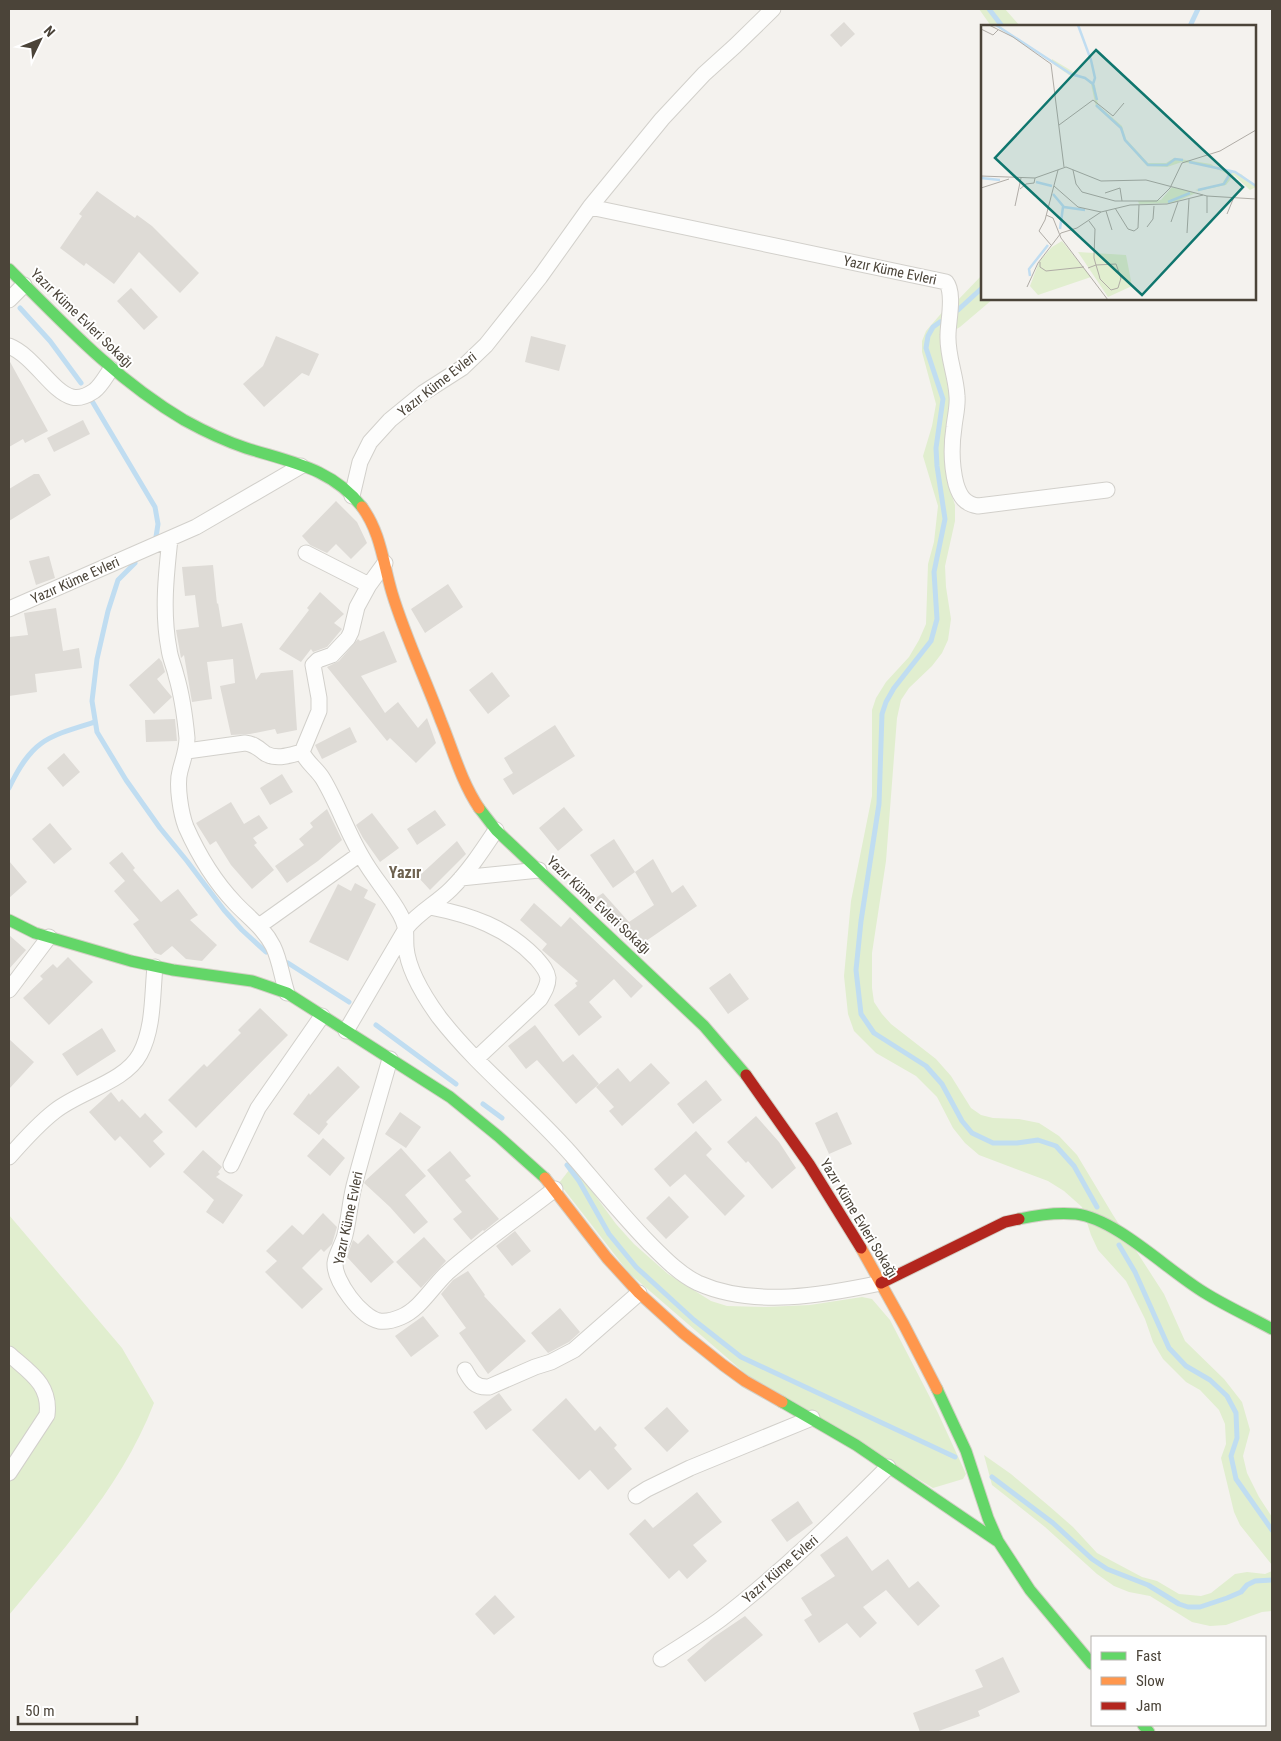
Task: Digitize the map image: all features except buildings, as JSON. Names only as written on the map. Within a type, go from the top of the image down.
[{"type":"street","name":"Yazır Küme Evleri","points":[[352,496],[360,462],[370,442],[390,420],[423,392],[462,368],[486,345],[540,277],[590,207],[681,98],[772,9]]},
{"type":"street","name":"Yazır Küme Evleri","points":[[590,207],[946,282],[950,287],[948,352],[957,396],[951,458],[957,488],[963,501],[970,505],[978,506],[1107,490]]},
{"type":"street","name":"Yazır Küme Evleri Sokağı","points":[[9,269],[83,344],[111,369],[155,402],[186,421],[235,444],[302,466],[330,478],[352,496],[366,512],[376,528],[400,615],[460,771],[476,806],[496,830],[645,969],[728,1052],[779,1118],[852,1232],[881,1283],[959,1433],[976,1478],[989,1522],[998,1541],[1016,1570],[1091,1663]]},
{"type":"street","points":[[9,300],[24,285]]},
{"type":"street","points":[[9,346],[24,355],[62,391],[72,397],[80,398],[94,391],[111,369]]},
{"type":"street","name":"Yazır Küme Evleri","points":[[9,609],[196,527],[302,466]]},
{"type":"street","points":[[170,539],[166,595],[166,629],[168,648],[186,721],[186,751],[179,773],[179,793],[186,826],[201,855],[226,892],[259,926],[274,947],[287,993]]},
{"type":"street","points":[[306,553],[369,585]]},
{"type":"street","points":[[302,752],[319,711],[319,698],[313,665],[318,660],[332,655],[348,638],[357,607],[369,585],[385,563]]},
{"type":"street","points":[[186,751],[246,743],[253,744],[273,756],[280,757],[302,752]]},
{"type":"street","points":[[302,752],[308,763],[322,778],[360,854],[407,927],[406,948],[413,972],[424,994],[439,1016],[476,1059],[547,1127],[623,1216],[660,1255],[697,1282],[723,1291],[757,1296],[824,1294],[881,1283],[1006,1222],[1038,1215],[1076,1214],[1096,1220],[1115,1229],[1204,1293],[1272,1329]]},
{"type":"street","points":[[346,1031],[407,927],[451,889],[473,865],[496,830]]},
{"type":"street","points":[[259,926],[360,854]]},
{"type":"street","points":[[461,878],[539,870]]},
{"type":"street","points":[[430,907],[452,911],[496,928],[524,946],[546,972],[548,979],[547,988],[540,999],[476,1059]]},
{"type":"street","points":[[9,920],[36,933],[155,967],[252,981],[287,993],[450,1097],[532,1165],[555,1189],[607,1258],[639,1293],[683,1333],[723,1365],[745,1381],[856,1445],[998,1541]]},
{"type":"street","points":[[9,990],[49,937]]},
{"type":"street","points":[[9,1157],[55,1110],[125,1071],[139,1056],[146,1040],[150,1021],[155,967]]},
{"type":"street","points":[[231,1165],[258,1108],[322,1016]]},
{"type":"street","name":"Yazır Küme Evleri","points":[[390,1059],[354,1186],[347,1214],[346,1233],[335,1263],[341,1282],[362,1311],[371,1318],[380,1321],[389,1321],[402,1317],[413,1310],[438,1282],[462,1260],[555,1189]]},
{"type":"street","points":[[465,1370],[476,1386],[482,1388],[489,1387],[551,1362],[574,1350],[639,1293]]},
{"type":"street","points":[[9,1354],[36,1379],[47,1395],[48,1406],[47,1415],[9,1473]]},
{"type":"street","points":[[636,1496],[690,1468],[812,1418]]},
{"type":"street","name":"Yazır Küme Evleri","points":[[661,1659],[719,1620],[760,1588],[830,1525],[888,1467]]},
{"type":"green space","points":[[979,9],[1005,9],[1019,25],[990,25]]},
{"type":"green space","points":[[981,276],[981,300],[992,300],[960,327],[943,337],[943,360],[951,405],[945,438],[944,458],[948,484],[955,505],[955,521],[945,566],[951,619],[948,640],[942,653],[932,666],[909,688],[901,700],[897,718],[886,861],[872,953],[874,1002],[891,1024],[936,1059],[951,1076],[971,1108],[981,1115],[993,1118],[1019,1119],[1039,1123],[1059,1136],[1077,1155],[1164,1294],[1185,1341],[1224,1379],[1242,1402],[1250,1430],[1243,1456],[1247,1473],[1272,1517],[1272,1565],[1240,1525],[1234,1512],[1221,1458],[1226,1444],[1225,1424],[1219,1410],[1200,1390],[1186,1382],[1163,1359],[1153,1342],[1145,1319],[1126,1281],[1098,1250],[1082,1207],[1064,1191],[1048,1181],[979,1155],[965,1143],[953,1128],[937,1097],[916,1076],[876,1053],[854,1031],[848,1014],[844,976],[851,901],[872,796],[872,710],[876,698],[886,682],[909,657],[926,624],[928,564],[934,542],[938,506],[923,456],[936,404],[922,352],[922,341],[926,331],[945,309],[957,301]]},
{"type":"green space","points":[[573,1165],[616,1224],[634,1244],[668,1274],[711,1301],[727,1306],[766,1307],[810,1305],[862,1297],[872,1299],[890,1320],[938,1413],[966,1474],[963,1479],[933,1488],[747,1375],[629,1273],[559,1183]]},
{"type":"green space","points":[[9,1215],[122,1348],[154,1403],[126,1462],[109,1489],[71,1540],[9,1615]]},
{"type":"green space","points":[[984,1455],[1011,1474],[1049,1506],[1073,1527],[1097,1553],[1142,1577],[1157,1581],[1179,1594],[1201,1596],[1211,1593],[1235,1574],[1247,1572],[1265,1574],[1272,1571],[1272,1611],[1262,1612],[1226,1625],[1210,1626],[1192,1622],[1150,1596],[1129,1592],[1114,1586],[1097,1574],[1045,1527],[992,1485]]},
{"type":"waterway","points":[[989,9],[1001,25]]},
{"type":"waterway","points":[[1190,25],[1198,9]]},
{"type":"waterway","points":[[958,310],[981,289]]},
{"type":"waterway","points":[[20,308],[50,341],[81,383]]},
{"type":"waterway","points":[[940,322],[933,327],[928,336],[926,348],[943,399],[936,448],[945,519],[934,572],[937,619],[931,641],[894,688],[882,714],[879,804],[861,921],[856,970],[861,1014],[874,1033],[926,1066],[942,1084],[962,1121],[972,1133],[993,1143],[1017,1143],[1038,1140],[1056,1146],[1074,1166],[1097,1207]]},
{"type":"waterway","points":[[92,401],[155,507],[158,524],[156,537]]},
{"type":"waterway","points":[[135,563],[118,580],[108,611],[97,659],[92,701],[97,732],[126,780],[160,828],[224,910],[266,952]]},
{"type":"waterway","points":[[9,788],[25,760],[42,743],[64,732],[95,722]]},
{"type":"waterway","points":[[288,963],[349,1002]]},
{"type":"waterway","points":[[376,1025],[456,1084]]},
{"type":"waterway","points":[[483,1104],[502,1118]]},
{"type":"waterway","points":[[567,1165],[579,1181],[609,1234],[636,1267],[694,1320],[741,1357],[955,1457]]},
{"type":"waterway","points":[[1119,1245],[1135,1272],[1169,1348],[1186,1366],[1210,1380],[1227,1396],[1236,1413],[1237,1438],[1231,1456],[1236,1479],[1272,1530]]},
{"type":"waterway","points":[[992,1477],[1053,1523],[1092,1559],[1107,1569],[1148,1585],[1179,1604],[1188,1607],[1200,1607],[1241,1592],[1247,1585],[1255,1581],[1272,1580]]},
{"type":"traffic: fast","points":[[9,269],[113,369],[159,404],[184,420],[222,439],[309,468],[324,475],[337,483],[362,507]]},
{"type":"traffic: fast","points":[[479,808],[496,830],[704,1026],[746,1075]]},
{"type":"traffic: fast","points":[[9,920],[35,933],[131,961],[173,970],[252,981],[287,993],[450,1097],[545,1178]]},
{"type":"traffic: fast","points":[[1019,1219],[1062,1213],[1092,1218],[1125,1235],[1205,1293],[1272,1329]]},
{"type":"traffic: fast","points":[[937,1389],[966,1451],[988,1518],[998,1541],[1030,1590],[1091,1663]]},
{"type":"traffic: fast","points":[[782,1402],[856,1445],[997,1541]]},
{"type":"traffic: fast","points":[[1144,1726],[1149,1732]]},
{"type":"traffic: slow","points":[[362,507],[373,527],[381,548],[392,593],[409,641],[462,776],[479,808]]},
{"type":"traffic: slow","points":[[545,1178],[607,1258],[639,1293],[683,1333],[723,1365],[745,1381],[782,1402]]},
{"type":"traffic: slow","points":[[861,1248],[937,1389]]},
{"type":"traffic: jam","points":[[746,1075],[809,1164],[861,1248]]},
{"type":"traffic: jam","points":[[881,1283],[1005,1222],[1019,1219]]},
{"type":"district","name":"Yazır","points":[[405,872]]}]
